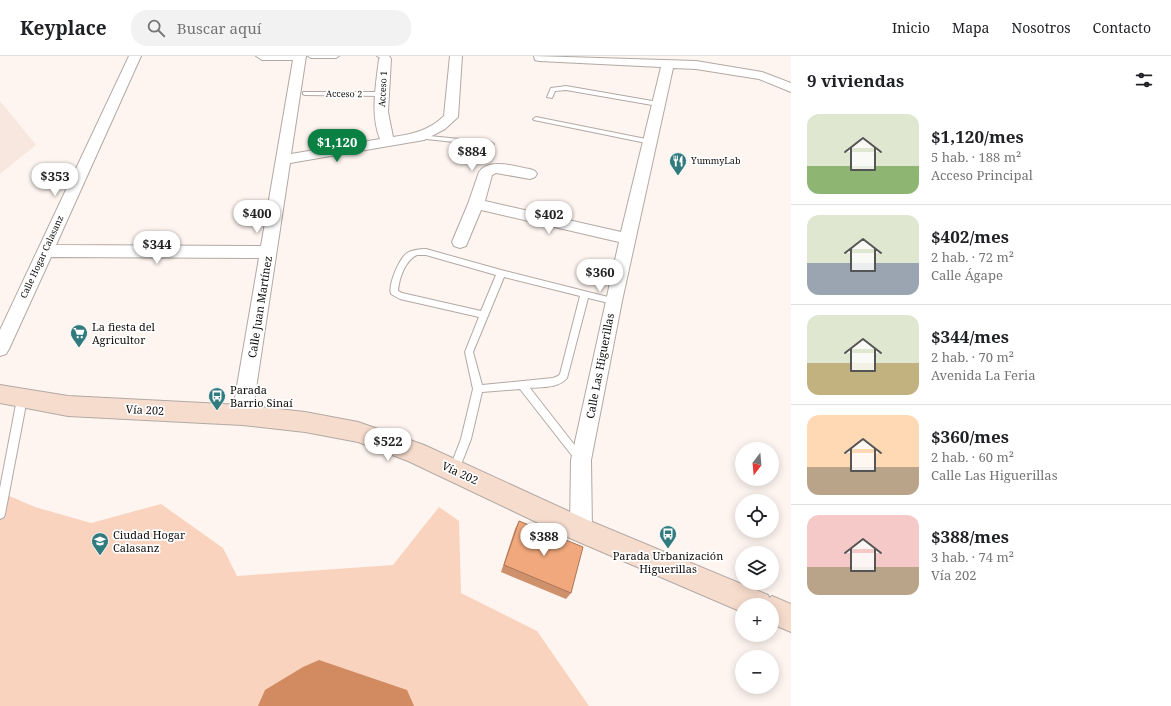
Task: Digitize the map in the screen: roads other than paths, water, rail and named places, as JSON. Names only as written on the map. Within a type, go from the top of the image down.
[{"type":"main road","name":"Vía 202","points":[[11,397],[68,406],[242,416],[305,422],[358,432],[416,453],[581,530],[741,598]]},
{"type":"main road","points":[[779,613],[791,618]]},
{"type":"street","name":"Calle Hogar Calasanz","points":[[0,349],[135,56]]},
{"type":"street","points":[[262,56],[300,56]]},
{"type":"street","name":"Calle Juan Martínez","points":[[242,416],[283,153],[300,56]]},
{"type":"street","points":[[283,153],[419,137],[445,123],[451,117],[456,56]]},
{"type":"street","name":"Acceso 1","points":[[382,57],[382,132],[388,141]]},
{"type":"street","points":[[539,57],[604,62],[668,63],[703,66],[762,76],[791,88]]},
{"type":"street","name":"Calle Las Higuerillas","points":[[581,530],[581,460],[613,301],[651,142],[668,63]]},
{"type":"street","points":[[460,242],[476,204],[486,172],[489,169],[494,168],[530,174]]},
{"type":"street","points":[[476,204],[628,239]]},
{"type":"street","points":[[45,251],[268,252]]},
{"type":"lane","points":[[311,56],[336,56]]},
{"type":"lane","points":[[550,97],[553,89],[566,88],[658,104]]},
{"type":"lane","name":"Acceso 2","points":[[305,93],[382,94]]},
{"type":"lane","points":[[536,119],[651,142]]},
{"type":"lane","points":[[419,137],[491,144]]},
{"type":"lane","points":[[483,315],[400,296],[394,292],[393,286],[408,256],[426,252],[613,301]]},
{"type":"lane","points":[[454,470],[466,439],[478,389],[469,352],[483,315],[502,273]]},
{"type":"lane","points":[[478,389],[553,382],[561,379],[564,375],[585,294]]},
{"type":"lane","points":[[522,385],[581,460]]},
{"type":"lane","points":[[0,514],[11,397]]},
{"type":"waterway","points":[[281,706],[319,683],[391,706]]},
{"type":"place","name":"YummyLab","points":[[678,176]]},
{"type":"place","name":"La fiesta del Agricultor","points":[[79,348]]},
{"type":"place","name":"Parada Barrio Sinaí","points":[[217,411]]},
{"type":"place","name":"Parada Urbanización Higuerillas","points":[[668,549]]},
{"type":"place","name":"Ciudad Hogar Calasanz","points":[[100,556]]}]
